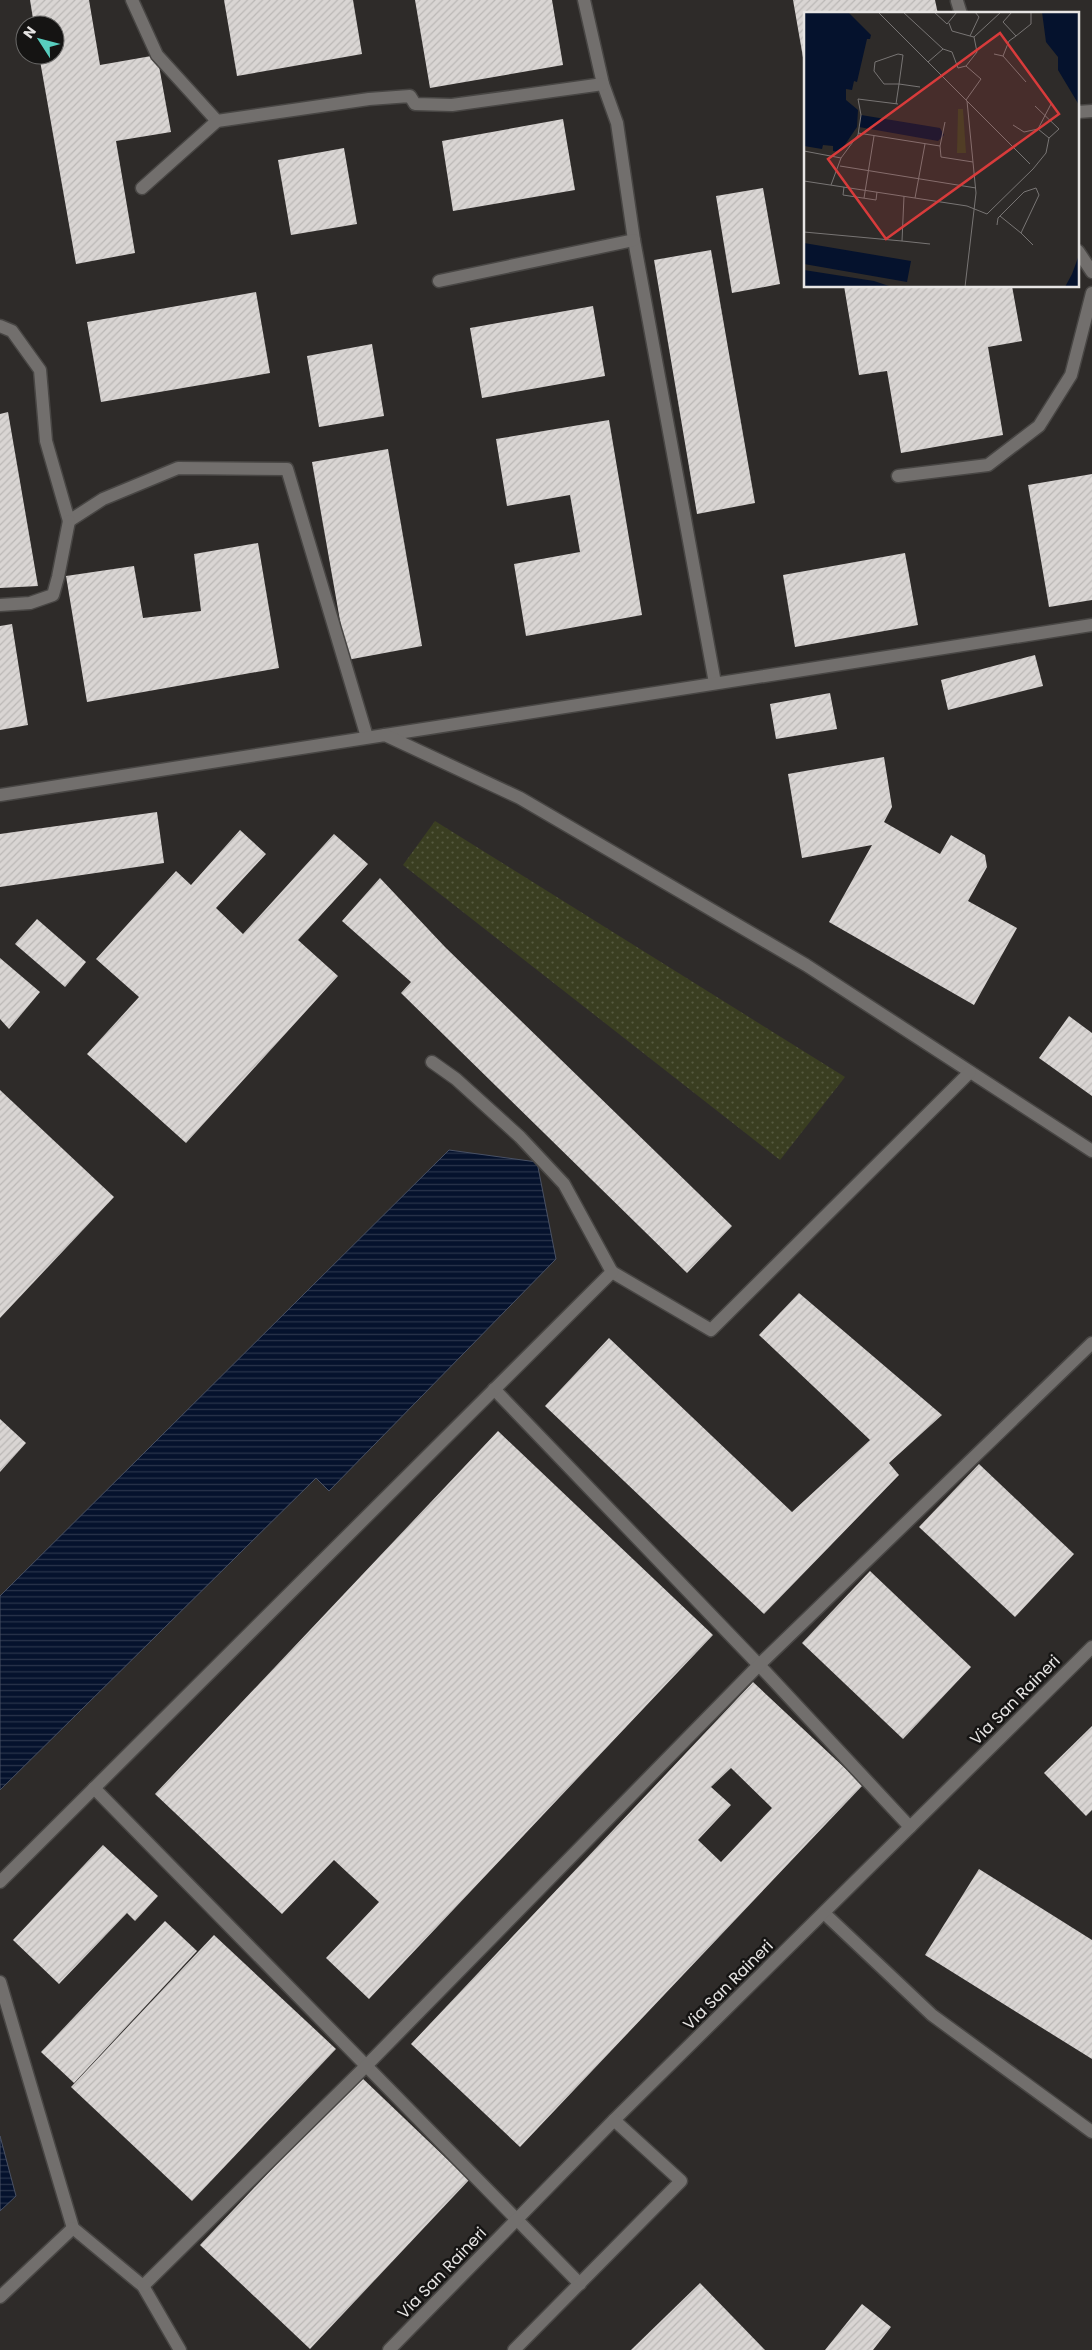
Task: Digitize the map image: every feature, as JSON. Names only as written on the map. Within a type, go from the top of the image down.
[{"type":"street","points":[[132,0],[158,55],[217,121]]},
{"type":"street","points":[[584,0],[603,84],[617,123],[634,240],[715,683]]},
{"type":"street","points":[[142,188],[217,121],[369,99],[410,96],[415,104],[452,106],[603,84]]},
{"type":"street","points":[[439,281],[634,240]]},
{"type":"street","points":[[1080,254],[1092,272]]},
{"type":"street","points":[[898,476],[988,465],[1038,426],[1071,375],[1092,293]]},
{"type":"street","points":[[0,326],[12,331],[40,370],[46,441],[69,521],[53,595],[30,603],[0,605]]},
{"type":"street","points":[[69,521],[103,499],[178,468],[287,469],[367,737]]},
{"type":"street","points":[[0,795],[1092,625]]},
{"type":"street","points":[[385,734],[520,798],[806,966],[1092,1150]]},
{"type":"street","points":[[432,1062],[456,1079],[520,1137],[564,1184],[612,1272],[711,1330],[970,1072]]},
{"type":"street","points":[[0,1882],[612,1272]]},
{"type":"street","points":[[143,2286],[366,2066],[759,1665],[1092,1343]]},
{"type":"street","points":[[494,1389],[759,1665],[910,1827]]},
{"type":"street","name":"Via San Raineri","points":[[390,2350],[614,2120],[1092,1647]]},
{"type":"street","points":[[94,1788],[516,2216],[517,2220],[580,2284]]},
{"type":"street","points":[[824,1913],[932,2015],[1092,2132]]},
{"type":"street","points":[[0,1982],[73,2228],[143,2286],[180,2350]]},
{"type":"street","points":[[514,2350],[681,2181],[614,2120]]},
{"type":"street","points":[[0,2297],[73,2228]]},
{"type":"green space","points":[[435,821],[845,1077],[780,1160],[403,865]]},
{"type":"water","points":[[449,1150],[537,1162],[556,1259],[329,1491],[316,1478],[0,1790],[0,1596]]},
{"type":"water","points":[[0,2136],[16,2196],[0,2211]]},
{"type":"building","points":[[30,0],[89,0],[100,65],[157,55],[171,132],[116,141],[135,253],[76,264],[41,65],[65,65],[65,15],[32,15]]},
{"type":"building","points":[[224,0],[353,0],[362,54],[237,76]]},
{"type":"building","points":[[415,0],[552,0],[563,65],[430,88]]},
{"type":"building","points":[[793,0],[935,0],[938,12],[804,12],[804,63]]},
{"type":"building","points":[[563,119],[575,190],[453,211],[442,141]]},
{"type":"building","points":[[344,148],[357,224],[291,235],[278,160]]},
{"type":"building","points":[[763,188],[780,284],[732,293],[716,196]]},
{"type":"building","points":[[711,250],[755,503],[697,514],[654,260]]},
{"type":"building","points":[[844,288],[1012,288],[1022,341],[988,347],[1003,435],[901,453],[887,371],[859,375]]},
{"type":"building","points":[[256,292],[270,373],[101,402],[87,322]]},
{"type":"building","points":[[593,306],[605,376],[482,398],[470,328]]},
{"type":"building","points":[[372,344],[384,416],[319,427],[307,356]]},
{"type":"building","points":[[8,412],[38,586],[0,588],[0,414]]},
{"type":"building","points":[[609,420],[642,615],[526,636],[514,564],[580,552],[570,495],[507,506],[496,439]]},
{"type":"building","points":[[388,449],[422,646],[347,660],[312,462]]},
{"type":"building","points":[[1092,474],[1092,600],[1049,607],[1028,485]]},
{"type":"building","points":[[258,543],[279,668],[87,702],[66,576],[134,566],[143,618],[201,611],[194,554]]},
{"type":"building","points":[[905,553],[918,625],[795,647],[783,575]]},
{"type":"building","points":[[12,624],[28,725],[0,730],[0,626]]},
{"type":"building","points":[[1035,655],[1043,686],[948,710],[941,680]]},
{"type":"building","points":[[830,693],[837,729],[776,739],[770,704]]},
{"type":"building","points":[[884,757],[892,807],[884,822],[940,854],[951,835],[985,855],[987,867],[968,901],[1017,928],[974,1005],[829,922],[872,845],[802,858],[788,774]]},
{"type":"building","points":[[157,812],[164,863],[0,887],[0,834]]},
{"type":"building","points":[[240,830],[266,854],[216,908],[243,934],[334,834],[368,864],[298,940],[338,976],[186,1143],[87,1054],[139,997],[96,959],[176,871],[191,885]]},
{"type":"building","points":[[380,878],[445,947],[732,1226],[687,1273],[401,993],[411,982],[342,921]]},
{"type":"building","points":[[37,919],[86,962],[65,987],[15,944]]},
{"type":"building","points":[[0,958],[40,992],[9,1029],[0,1019]]},
{"type":"building","points":[[1069,1016],[1092,1033],[1092,1096],[1039,1058]]},
{"type":"building","points":[[0,1090],[114,1197],[0,1318]]},
{"type":"building","points":[[799,1293],[942,1415],[889,1463],[899,1475],[764,1614],[545,1406],[609,1338],[792,1512],[870,1440],[759,1335]]},
{"type":"building","points":[[0,1419],[26,1443],[0,1472]]},
{"type":"building","points":[[498,1431],[713,1635],[369,1999],[326,1958],[379,1902],[334,1860],[282,1914],[155,1794]]},
{"type":"building","points":[[979,1464],[1074,1554],[1015,1617],[919,1527]]},
{"type":"building","points":[[870,1571],[971,1667],[903,1739],[802,1643]]},
{"type":"building","points":[[753,1682],[863,1785],[520,2147],[411,2044]],"holes":[[[731,1768],[772,1808],[721,1862],[698,1840],[731,1805],[711,1787]]]},
{"type":"building","points":[[1092,1726],[1092,1810],[1086,1816],[1044,1773]]},
{"type":"building","points":[[103,1845],[158,1896],[135,1921],[127,1913],[59,1984],[13,1940]]},
{"type":"building","points":[[979,1869],[1092,1940],[1092,2059],[925,1955]]},
{"type":"building","points":[[165,1921],[197,1951],[74,2083],[41,2052]]},
{"type":"building","points":[[214,1935],[336,2049],[192,2201],[71,2087]]},
{"type":"building","points":[[360,2076],[469,2180],[310,2349],[200,2245]]},
{"type":"building","points":[[700,2283],[765,2350],[631,2350]]},
{"type":"building","points":[[862,2304],[891,2327],[873,2350],[825,2350]]}]
